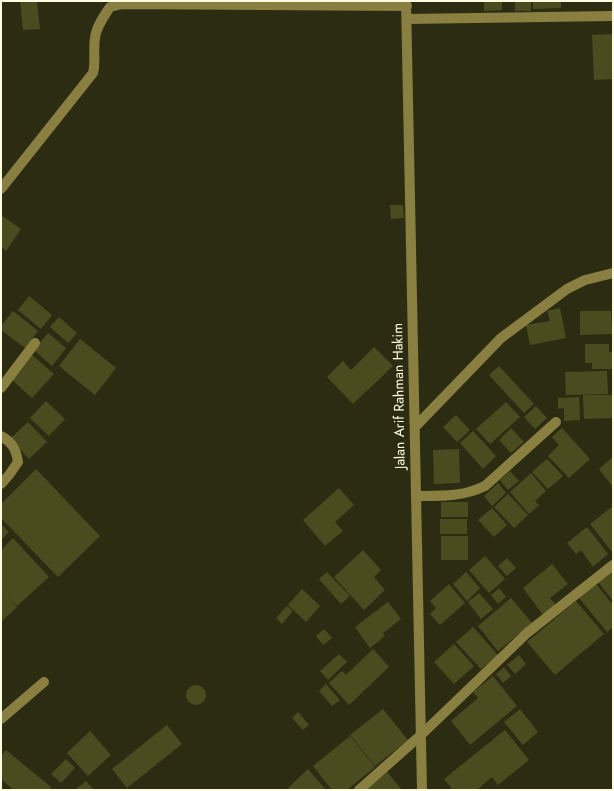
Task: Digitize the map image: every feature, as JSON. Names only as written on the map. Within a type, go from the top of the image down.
[{"type":"street","name":"Jalan Arif Rahman Hakim","points":[[406,3],[422,790]]},
{"type":"street","points":[[1,189],[93,73],[95,66],[95,37],[98,26],[110,7],[122,4],[406,3]]},
{"type":"street","points":[[407,19],[613,16]]},
{"type":"street","points":[[415,427],[501,338],[567,289],[585,280],[613,272]]},
{"type":"street","points":[[1,388],[35,343]]},
{"type":"street","points":[[416,496],[447,496],[474,491],[485,486],[556,422]]},
{"type":"street","points":[[1,436],[9,440],[13,446],[18,462],[1,484]]},
{"type":"street","points":[[359,790],[421,735],[527,633],[613,565]]},
{"type":"street","points":[[1,719],[44,682]]},
{"type":"building","points":[[20,1],[37,1],[40,29],[23,30]]},
{"type":"building","points":[[484,1],[502,1],[502,10],[484,11]]},
{"type":"building","points":[[515,1],[531,1],[531,11],[515,11]]},
{"type":"building","points":[[533,1],[561,1],[561,8],[533,9]]},
{"type":"building","points":[[613,34],[613,79],[594,80],[592,35]]},
{"type":"building","points":[[390,205],[403,205],[404,218],[391,219]]},
{"type":"building","points":[[1,215],[21,229],[6,251],[1,247]]},
{"type":"building","points":[[29,296],[52,315],[41,329],[18,310]]},
{"type":"building","points":[[560,308],[566,338],[530,345],[526,325],[550,321],[547,311]]},
{"type":"building","points":[[13,311],[38,331],[25,348],[1,330],[1,326]]},
{"type":"building","points":[[580,311],[611,311],[612,334],[580,335]]},
{"type":"building","points":[[59,317],[77,333],[68,343],[50,327]]},
{"type":"building","points":[[48,333],[66,348],[52,366],[34,350]]},
{"type":"building","points":[[80,339],[116,368],[95,395],[59,366]]},
{"type":"building","points":[[585,344],[609,344],[609,352],[613,352],[613,369],[592,369],[592,363],[585,363]]},
{"type":"building","points":[[374,347],[393,366],[353,404],[327,377],[343,361],[351,370]]},
{"type":"building","points":[[32,355],[54,374],[32,398],[11,379]]},
{"type":"building","points":[[499,366],[534,404],[524,413],[489,375]]},
{"type":"building","points":[[607,371],[608,394],[566,395],[565,372]]},
{"type":"building","points":[[583,395],[613,395],[613,418],[584,419]]},
{"type":"building","points":[[579,397],[580,420],[564,421],[564,408],[558,409],[558,398]]},
{"type":"building","points":[[46,401],[65,419],[49,436],[30,418]]},
{"type":"building","points":[[506,402],[520,417],[490,444],[476,429]]},
{"type":"building","points":[[536,406],[547,418],[535,429],[524,417]]},
{"type":"building","points":[[456,415],[470,430],[457,442],[443,427]]},
{"type":"building","points":[[28,422],[47,442],[29,459],[10,439]]},
{"type":"building","points":[[511,428],[524,442],[511,453],[499,440]]},
{"type":"building","points":[[562,428],[590,459],[569,478],[548,456],[559,445],[552,437]]},
{"type":"building","points":[[473,431],[496,456],[483,469],[460,443]]},
{"type":"building","points":[[459,449],[460,483],[434,484],[433,450]]},
{"type":"building","points":[[613,457],[613,487],[599,469]]},
{"type":"building","points":[[547,459],[563,476],[548,489],[532,472]]},
{"type":"building","points":[[36,469],[100,536],[58,577],[1,518],[1,504]]},
{"type":"building","points":[[510,471],[519,481],[508,490],[500,480]]},
{"type":"building","points":[[531,473],[546,491],[535,501],[539,505],[529,514],[510,492]]},
{"type":"building","points":[[498,483],[506,493],[492,506],[484,496]]},
{"type":"building","points":[[339,488],[354,505],[335,522],[343,531],[325,546],[303,520]]},
{"type":"building","points":[[508,494],[528,515],[514,528],[494,507]]},
{"type":"building","points":[[441,502],[468,502],[468,517],[441,517]]},
{"type":"building","points":[[613,506],[613,553],[590,524]]},
{"type":"building","points":[[492,508],[507,525],[494,537],[478,520]]},
{"type":"building","points":[[440,519],[467,519],[467,534],[440,534]]},
{"type":"building","points":[[1,524],[9,532],[1,540]]},
{"type":"building","points":[[587,527],[608,554],[593,567],[581,550],[576,554],[567,543]]},
{"type":"building","points":[[441,536],[468,536],[468,560],[441,560]]},
{"type":"building","points":[[13,538],[49,577],[17,606],[3,592],[17,607],[1,622],[1,550]]},
{"type":"building","points":[[363,550],[381,570],[374,577],[385,590],[364,610],[334,577]]},
{"type":"building","points":[[485,556],[505,579],[489,593],[469,570]]},
{"type":"building","points":[[507,558],[516,568],[507,576],[498,566]]},
{"type":"building","points":[[552,564],[568,584],[550,598],[556,605],[543,615],[523,588]]},
{"type":"building","points":[[613,569],[613,601],[598,582]]},
{"type":"building","points":[[327,572],[350,596],[341,604],[319,579]]},
{"type":"building","points":[[466,572],[480,588],[467,601],[453,584]]},
{"type":"building","points":[[449,584],[465,603],[440,625],[430,614],[436,608],[430,601]]},
{"type":"building","points":[[596,584],[613,605],[613,627],[607,632],[579,598]]},
{"type":"building","points":[[499,588],[506,597],[498,604],[491,595]]},
{"type":"building","points":[[302,589],[320,606],[306,622],[288,605]]},
{"type":"building","points":[[479,593],[493,609],[481,619],[468,602]]},
{"type":"building","points":[[511,598],[532,623],[498,651],[478,626]]},
{"type":"building","points":[[576,601],[604,634],[555,675],[527,642]]},
{"type":"building","points":[[388,602],[401,619],[383,633],[385,636],[370,648],[355,627]]},
{"type":"building","points":[[287,606],[293,611],[282,624],[276,618]]},
{"type":"building","points":[[473,627],[498,655],[481,669],[456,642]]},
{"type":"building","points":[[324,629],[332,638],[323,645],[316,636]]},
{"type":"building","points":[[454,644],[474,666],[454,684],[434,662]]},
{"type":"building","points":[[373,649],[389,667],[349,705],[329,683],[342,671],[346,675]]},
{"type":"building","points":[[339,654],[347,662],[328,680],[320,671]]},
{"type":"building","points":[[519,655],[526,664],[515,674],[507,665]]},
{"type":"building","points":[[504,667],[511,676],[503,683],[496,674]]},
{"type":"building","points":[[493,676],[517,706],[470,745],[451,721],[478,698],[473,692]]},
{"type":"building","points":[[326,684],[340,700],[332,706],[319,691]]},
{"type":"building","points":[[196,685],[203,688],[206,695],[203,702],[196,705],[189,702],[186,695],[189,688]]},
{"type":"building","points":[[383,709],[408,740],[375,766],[350,735]]},
{"type":"building","points":[[520,709],[538,732],[523,745],[504,722]]},
{"type":"building","points":[[298,712],[309,725],[303,730],[292,718]]},
{"type":"building","points":[[167,725],[182,744],[127,788],[112,769]]},
{"type":"building","points":[[505,730],[529,760],[498,785],[492,777],[477,790],[453,790],[444,779]]},
{"type":"building","points":[[90,731],[111,755],[88,776],[67,753]]},
{"type":"building","points":[[350,736],[375,767],[347,790],[332,790],[313,766]]},
{"type":"building","points":[[6,750],[51,787],[49,790],[14,790],[1,779],[1,756]]},
{"type":"building","points":[[66,759],[75,768],[61,783],[51,774]]},
{"type":"building","points":[[308,769],[326,790],[286,790]]},
{"type":"building","points":[[387,772],[402,790],[366,790]]},
{"type":"building","points":[[86,781],[94,790],[75,790]]}]
